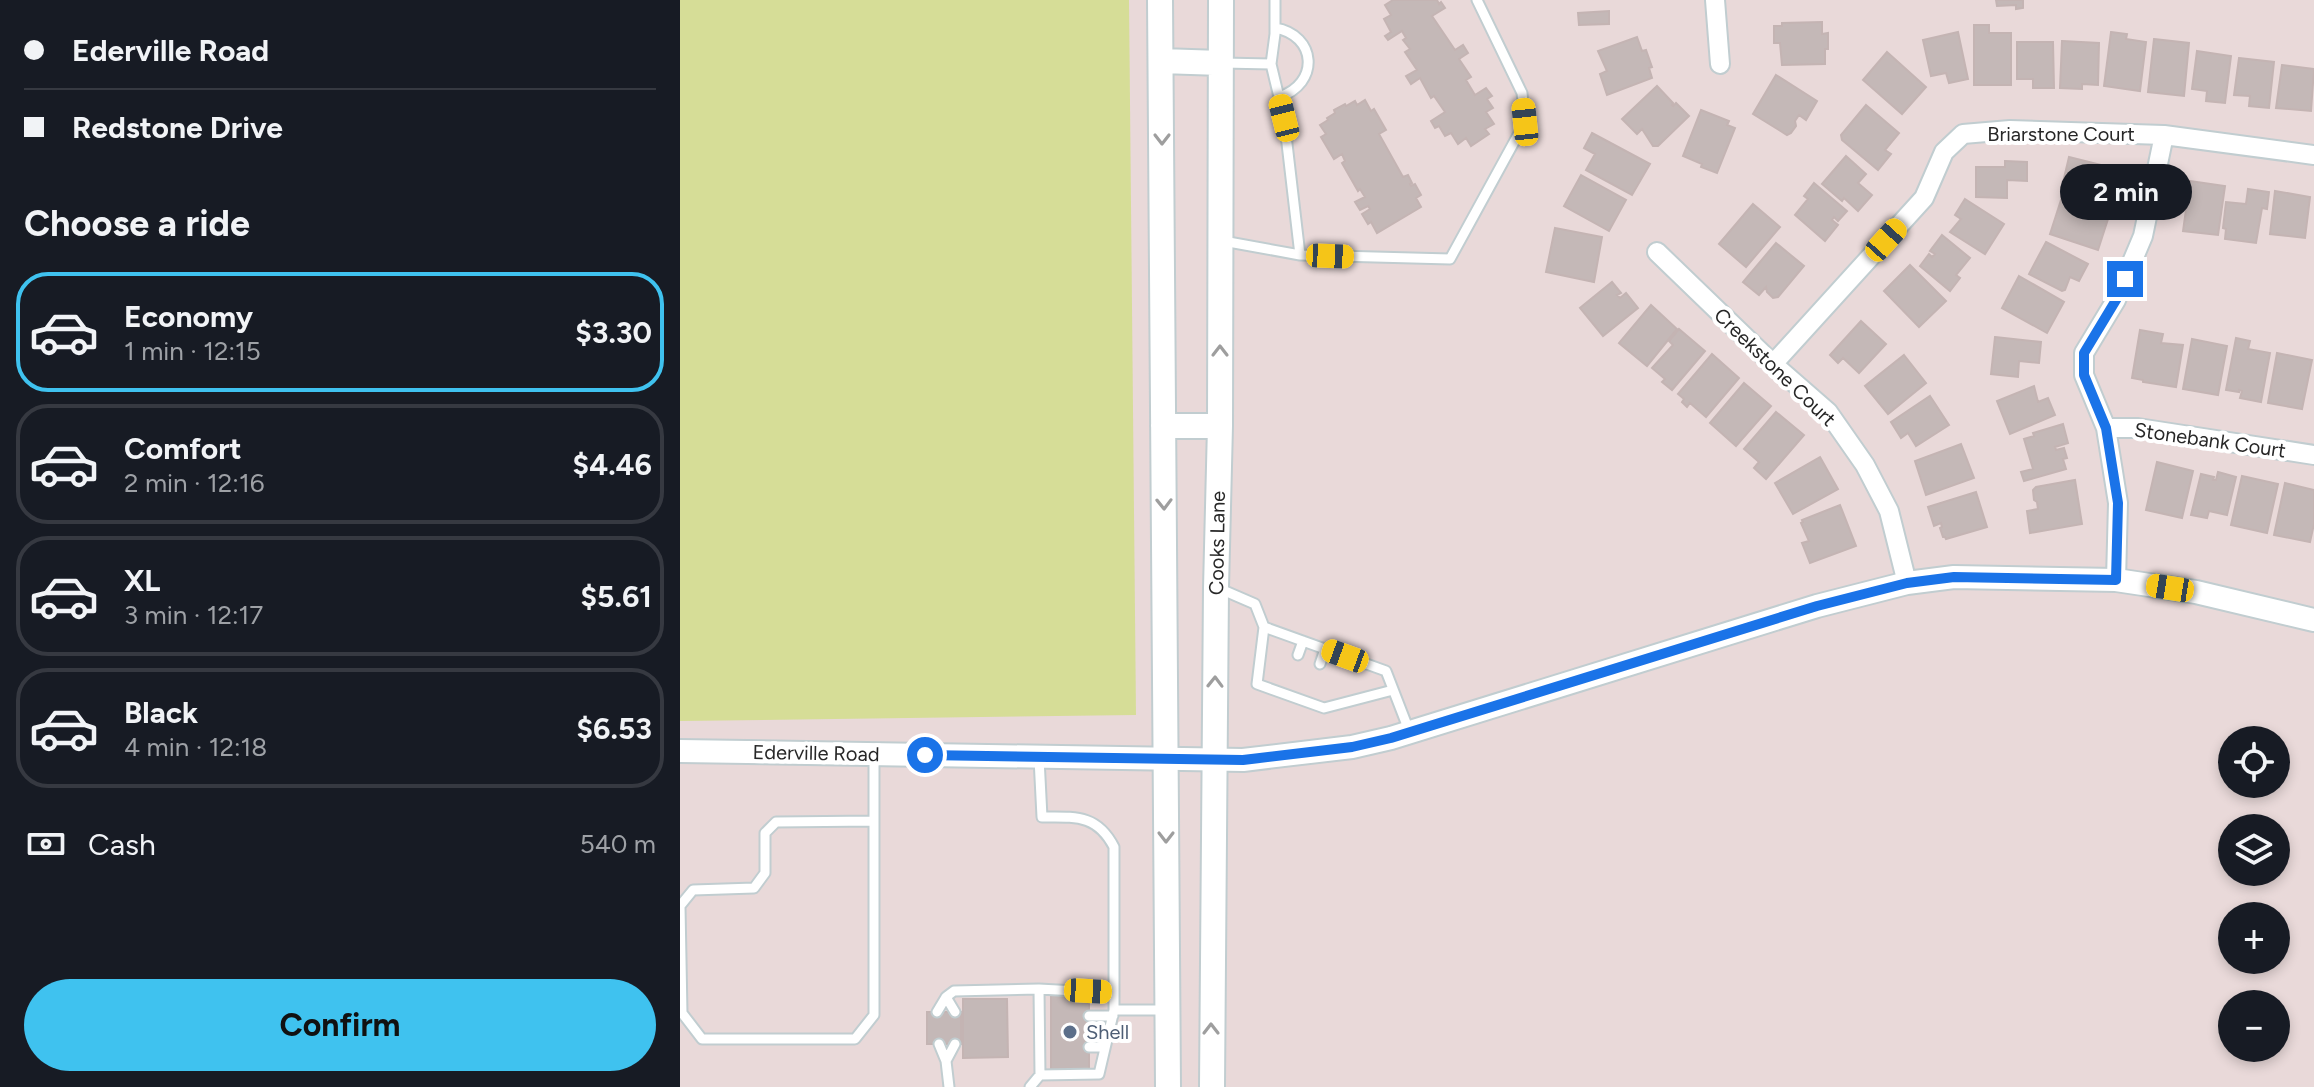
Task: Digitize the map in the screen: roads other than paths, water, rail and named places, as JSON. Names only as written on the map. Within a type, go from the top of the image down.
[{"type":"main road","points":[[1160,0],[1168,1087]]},
{"type":"main road","name":"Cooks Lane","points":[[1212,1087],[1220,426],[1221,0]]},
{"type":"main road","points":[[1161,61],[1221,63]]},
{"type":"main road","points":[[1163,426],[1220,426]]},
{"type":"street","points":[[1715,0],[1720,64]]},
{"type":"street","name":"Briarstone Court","points":[[1773,364],[1924,198],[1944,152],[1963,134],[2010,130],[2164,135],[2314,155]]},
{"type":"street","points":[[2116,580],[2118,503],[2106,428],[2084,375],[2084,353],[2116,300],[2143,236],[2164,135]]},
{"type":"street","name":"Creekstone Court","points":[[1657,252],[1773,364],[1828,412],[1865,465],[1889,511],[1907,583]]},
{"type":"street","name":"Stonebank Court","points":[[2106,428],[2138,428],[2314,455]]},
{"type":"street","name":"Ederville Road","points":[[680,751],[1214,760],[1256,759],[1338,749],[1410,733],[1817,606],[1907,583],[1954,577],[2116,580],[2196,592],[2314,620]]},
{"type":"lane","points":[[1275,0],[1271,64],[1284,118],[1300,255]]},
{"type":"lane","points":[[1220,241],[1300,255],[1450,259],[1525,122],[1522,93],[1477,0]]},
{"type":"lane","points":[[1275,28],[1292,33],[1299,39],[1305,47],[1308,64],[1307,73],[1296,89],[1279,97]]},
{"type":"lane","points":[[1221,63],[1271,64]]},
{"type":"lane","points":[[1216,588],[1255,604],[1264,627],[1257,684],[1286,691],[1324,708],[1393,690]]},
{"type":"lane","points":[[1264,627],[1386,671],[1410,733]]},
{"type":"lane","points":[[1298,655],[1303,641]]},
{"type":"lane","points":[[1320,664],[1325,649]]},
{"type":"lane","points":[[874,754],[874,821],[874,1015],[855,1039],[702,1039],[682,1013],[680,906],[693,890],[754,888],[765,873],[765,833],[776,822],[874,821]]},
{"type":"lane","points":[[1039,757],[1042,817],[1073,817],[1092,821],[1107,833],[1114,847],[1113,1013],[1099,1074],[1040,1075]]},
{"type":"lane","points":[[937,1012],[946,997],[954,991],[1039,989],[1113,993]]},
{"type":"lane","points":[[1030,1087],[1040,1075],[1039,989]]},
{"type":"lane","points":[[946,997],[955,1012]]},
{"type":"lane","points":[[1089,1016],[1166,1010]]},
{"type":"lane","points":[[1039,1018],[1051,1017]]},
{"type":"lane","points":[[939,1044],[946,1061],[949,1087]]},
{"type":"lane","points":[[946,1061],[955,1044]]},
{"type":"lane","points":[[1038,1047],[1051,1046]]},
{"type":"lane","points":[[1089,1047],[1105,1047]]},
{"type":"place","name":"Shell","points":[[1070,1032]]}]
